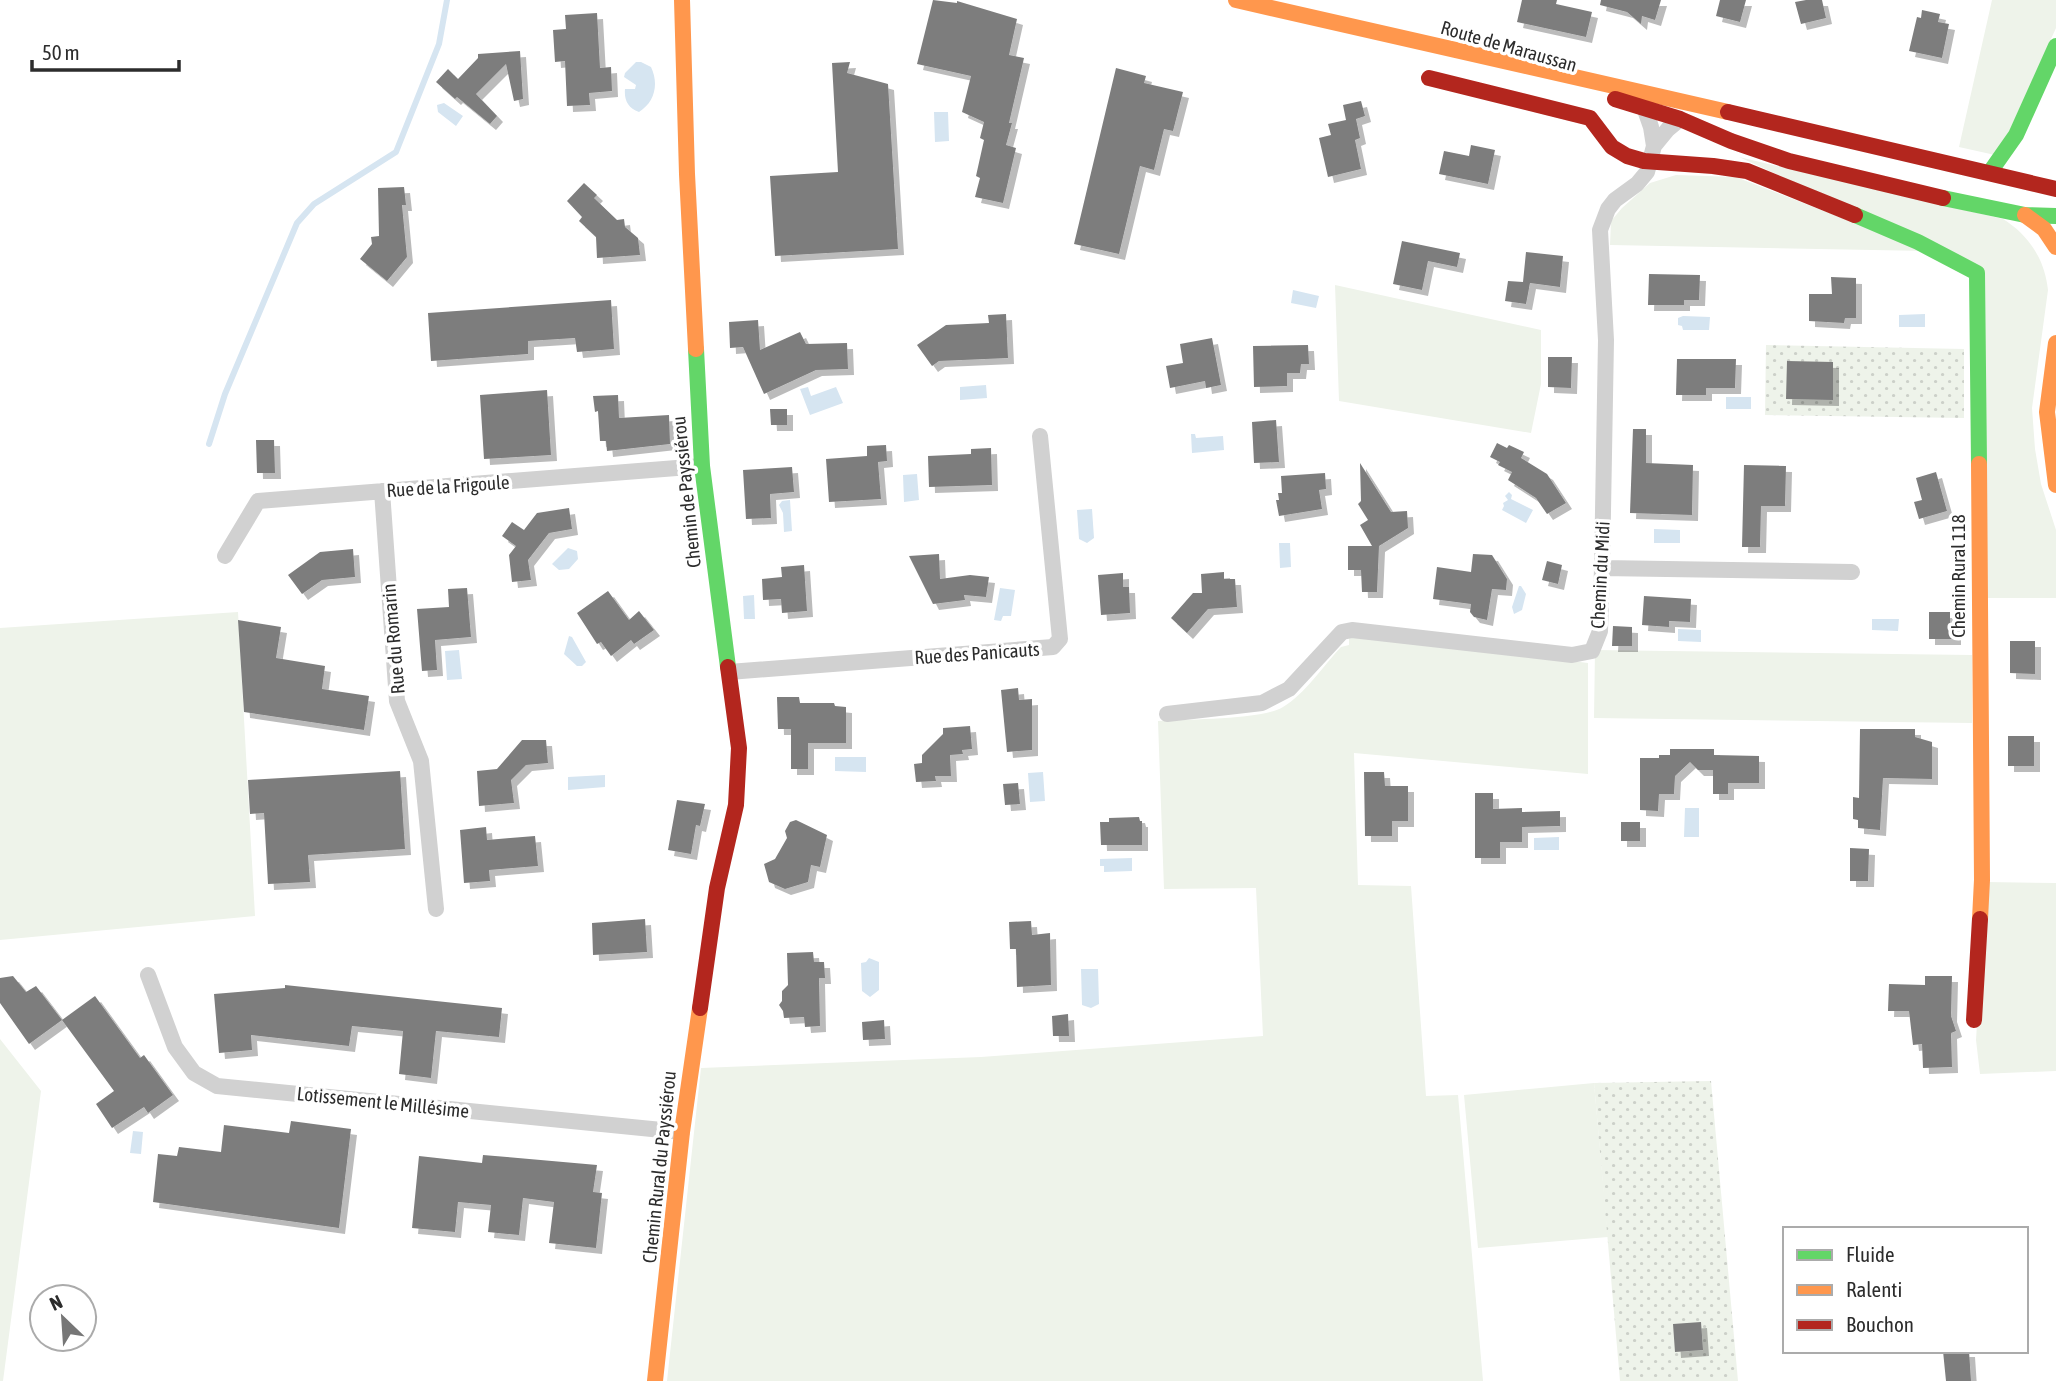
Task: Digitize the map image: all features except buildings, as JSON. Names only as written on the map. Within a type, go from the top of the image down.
[{"type":"main road","name":"Chemin de Payssiérou","points":[[690,0],[683,8],[687,174],[702,466],[739,748],[736,805],[717,888],[707,958]]},
{"type":"main road","points":[[1236,0],[1418,42]]},
{"type":"main road","name":"Route de Maraussan","points":[[1418,42],[1644,107],[1789,161],[1921,194],[2025,215],[2056,216]]},
{"type":"main road","name":"Route de Maraussan","points":[[1418,42],[1670,97],[2056,190]]},
{"type":"main road","points":[[1990,172],[2016,135],[2056,46]]},
{"type":"main road","points":[[1429,78],[1590,118],[1598,125],[1613,149],[1651,163]]},
{"type":"main road","name":"Chemin Rural 118","points":[[1651,163],[1714,166],[1747,171],[1943,253],[1977,273],[1982,880],[1974,1020]]},
{"type":"main road","points":[[2025,215],[2044,229],[2056,247]]},
{"type":"main road","points":[[2056,343],[2047,412],[2056,485]]},
{"type":"main road","name":"Chemin Rural du Payssiérou","points":[[655,1381],[682,1132],[707,958]]},
{"type":"street","points":[[1644,107],[1654,146]]},
{"type":"street","points":[[1654,146],[1680,119]]},
{"type":"street","name":"Chemin du Midi","points":[[1167,714],[1262,703],[1289,690],[1342,632],[1352,630],[1572,655],[1592,651],[1600,631],[1602,568],[1606,340],[1600,230],[1608,209],[1615,200],[1637,184],[1647,172],[1654,146]]},
{"type":"street","name":"Rue des Panicauts","points":[[729,672],[1053,648],[1060,639],[1040,436]]},
{"type":"street","name":"Rue de la Frigoule","points":[[225,556],[257,501],[702,466]]},
{"type":"street","name":"Rue du Romarin","points":[[382,491],[397,701],[421,761],[436,909]]},
{"type":"street","points":[[1602,568],[1852,572]]},
{"type":"street","name":"Lotissement le Millésime","points":[[148,975],[175,1047],[194,1073],[217,1086],[682,1132]]},
{"type":"shaded area","points":[[1992,0],[2056,0],[2056,28],[2006,138],[1995,155],[1959,147]]},
{"type":"shaded area","points":[[636,62],[651,67],[655,80],[652,98],[639,112],[629,106],[625,93],[625,89],[635,89],[636,85],[624,77]]},
{"type":"shaded area","points":[[444,103],[463,116],[456,126],[438,112],[437,105]]},
{"type":"shaded area","points":[[934,112],[948,112],[949,141],[935,142]]},
{"type":"shaded area","points":[[1739,157],[2003,219],[2021,233],[2034,249],[2043,268],[2048,290],[2032,408],[2041,484],[2056,530],[2056,598],[1984,598],[1978,267]]},
{"type":"shaded area","points":[[1676,175],[1736,177],[1927,251],[1610,245],[1611,221],[1622,208],[1650,183]]},
{"type":"shaded area","points":[[1335,285],[1541,330],[1541,384],[1531,433],[1339,401]]},
{"type":"shaded area","points":[[1293,290],[1319,296],[1316,308],[1291,303]]},
{"type":"shaded area","points":[[1925,314],[1925,327],[1899,327],[1899,315]]},
{"type":"shaded area","points":[[1710,317],[1709,330],[1683,330],[1682,326],[1678,325],[1678,318]]},
{"type":"shaded area","points":[[1766,345],[1964,349],[1964,418],[1765,415]]},
{"type":"shaded area","points":[[986,385],[987,398],[960,400],[960,387]]},
{"type":"shaded area","points":[[808,387],[811,396],[836,387],[843,403],[810,415],[800,389]]},
{"type":"shaded area","points":[[1726,397],[1751,397],[1751,409],[1726,409]]},
{"type":"shaded area","points":[[1191,434],[1195,434],[1196,438],[1223,436],[1224,450],[1192,453]]},
{"type":"shaded area","points":[[917,474],[919,500],[904,502],[903,475]]},
{"type":"shaded area","points":[[1509,492],[1511,499],[1533,510],[1526,523],[1502,510],[1503,503],[1508,500],[1505,496]]},
{"type":"shaded area","points":[[790,500],[792,531],[784,532],[783,513],[779,505],[782,501]]},
{"type":"shaded area","points":[[1092,509],[1094,538],[1087,543],[1079,539],[1077,510]]},
{"type":"shaded area","points":[[1654,529],[1680,530],[1680,543],[1654,543]]},
{"type":"shaded area","points":[[1279,543],[1290,543],[1291,567],[1280,568]]},
{"type":"shaded area","points":[[568,548],[577,551],[578,559],[569,569],[559,570],[552,564]]},
{"type":"shaded area","points":[[1519,586],[1526,594],[1522,610],[1514,614],[1512,607]]},
{"type":"shaded area","points":[[1000,588],[1015,590],[1011,616],[1003,616],[1001,621],[994,620]]},
{"type":"shaded area","points":[[754,595],[755,619],[744,619],[743,596]]},
{"type":"shaded area","points":[[238,612],[255,916],[0,940],[0,628]]},
{"type":"shaded area","points":[[1872,619],[1899,619],[1898,631],[1872,630]]},
{"type":"shaded area","points":[[1678,629],[1701,630],[1701,642],[1678,641]]},
{"type":"shaded area","points":[[1349,634],[1588,663],[1588,774],[1354,753],[1358,885],[1411,886],[1426,1096],[1458,1095],[1483,1381],[667,1381],[701,1068],[981,1057],[1263,1036],[1256,888],[1164,889],[1158,721],[1242,717],[1283,707],[1306,687],[1341,647],[1349,645]]},
{"type":"shaded area","points":[[569,636],[586,662],[582,666],[577,666],[564,654]]},
{"type":"shaded area","points":[[459,650],[462,679],[447,680],[445,651]]},
{"type":"shaded area","points":[[1595,650],[1972,655],[1972,723],[1594,718]]},
{"type":"shaded area","points":[[835,757],[866,757],[866,772],[835,771]]},
{"type":"shaded area","points":[[1043,772],[1045,801],[1030,802],[1028,773]]},
{"type":"shaded area","points":[[605,775],[605,787],[568,790],[568,777]]},
{"type":"shaded area","points":[[1685,808],[1699,808],[1699,837],[1684,837]]},
{"type":"shaded area","points":[[1559,837],[1559,850],[1534,850],[1534,838]]},
{"type":"shaded area","points":[[1132,858],[1132,871],[1104,872],[1104,866],[1100,866],[1100,859]]},
{"type":"shaded area","points":[[1986,882],[2056,883],[2056,1071],[1980,1074],[1976,1040]]},
{"type":"shaded area","points":[[869,958],[879,962],[879,990],[870,997],[862,991],[861,963]]},
{"type":"shaded area","points":[[1081,969],[1098,969],[1099,1004],[1091,1008],[1082,1005]]},
{"type":"shaded area","points":[[0,1039],[41,1091],[3,1381],[0,1381]]},
{"type":"shaded area","points":[[1711,1081],[1738,1381],[1620,1381],[1594,1083]]},
{"type":"shaded area","points":[[1594,1083],[1608,1237],[1478,1248],[1464,1095]]},
{"type":"shaded area","points":[[133,1131],[143,1132],[141,1154],[130,1153]]},
{"type":"waterway","points":[[209,444],[225,394],[297,223],[314,204],[396,152],[439,44],[447,0]]},
{"type":"traffic: fast","points":[[1990,172],[2016,135],[2056,46]]},
{"type":"traffic: fast","points":[[1943,198],[2025,215],[2056,216]]},
{"type":"traffic: fast","points":[[1855,215],[1918,242],[1977,273],[1979,464]]},
{"type":"traffic: fast","points":[[696,349],[702,466],[728,667]]},
{"type":"traffic: slow","points":[[682,0],[696,349]]},
{"type":"traffic: slow","points":[[1236,0],[1728,112]]},
{"type":"traffic: slow","points":[[2025,215],[2044,229],[2056,247]]},
{"type":"traffic: slow","points":[[2056,343],[2047,412],[2056,485]]},
{"type":"traffic: slow","points":[[1979,464],[1980,919]]},
{"type":"traffic: slow","points":[[655,1381],[682,1132],[700,1008]]},
{"type":"traffic: jam","points":[[1429,78],[1590,118],[1612,147],[1627,156],[1644,161],[1747,171],[1855,215]]},
{"type":"traffic: jam","points":[[1615,99],[1680,119],[1731,141],[1789,161],[1943,198]]},
{"type":"traffic: jam","points":[[1728,112],[2056,189]]},
{"type":"traffic: jam","points":[[700,1008],[717,888],[736,805],[739,748],[728,667]]},
{"type":"traffic: jam","points":[[1974,1020],[1980,919]]}]
